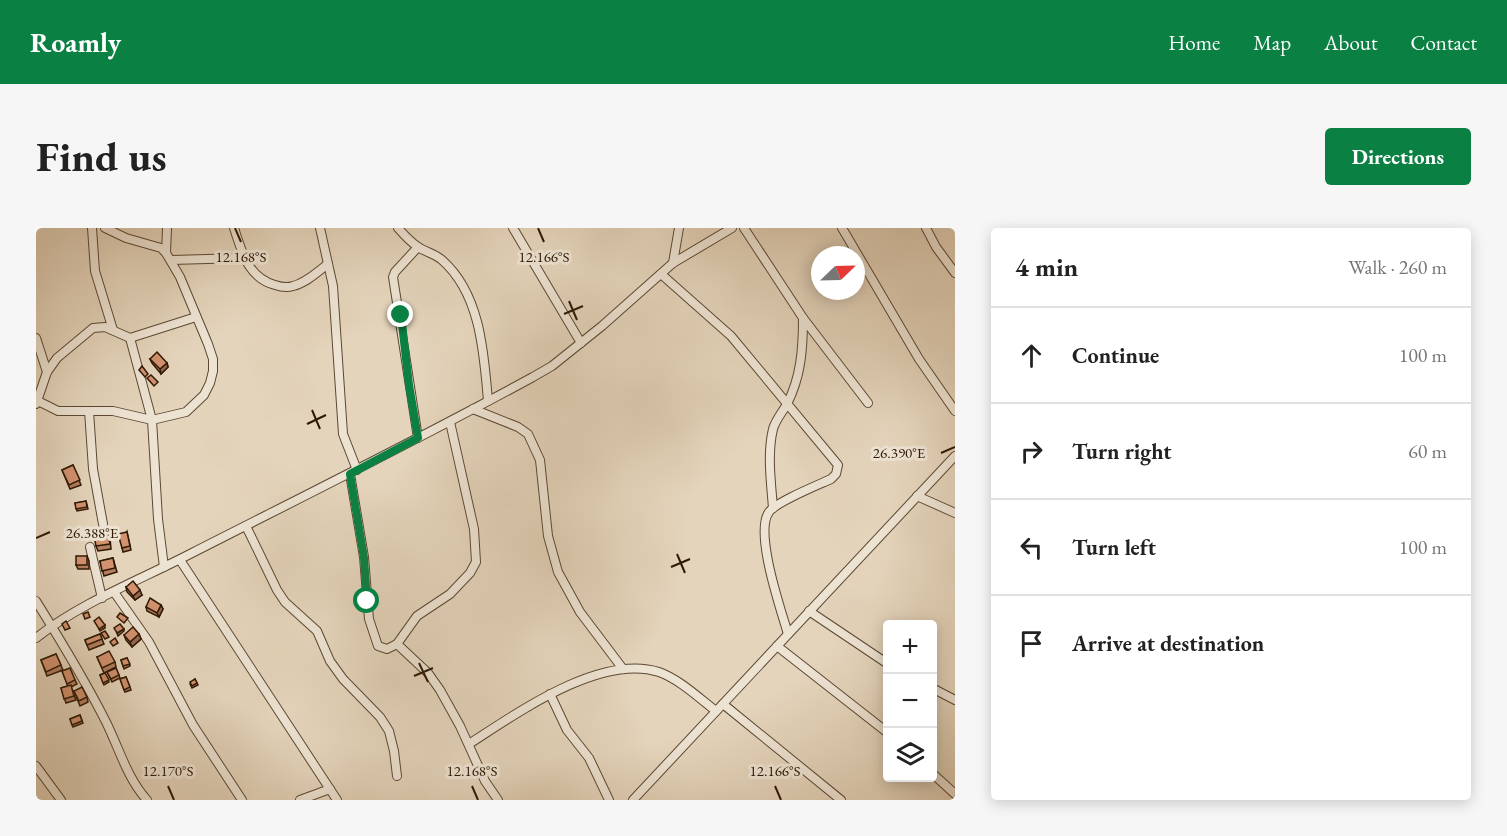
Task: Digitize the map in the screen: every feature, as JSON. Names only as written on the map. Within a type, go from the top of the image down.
[{"type":"street","points":[[92,228],[94,271],[113,330]]},
{"type":"street","points":[[105,228],[126,238],[161,248],[168,256],[196,317],[213,359],[210,382],[204,395],[186,412],[152,420],[113,411],[58,411],[37,402],[47,372],[57,358],[93,328],[99,326],[130,338],[196,317]]},
{"type":"street","points":[[167,228],[168,256]]},
{"type":"street","points":[[234,228],[244,258],[256,276],[264,282],[286,288],[303,282],[328,264]]},
{"type":"street","points":[[320,228],[333,286],[343,434],[353,472],[365,565],[369,619],[378,646],[387,649],[397,644],[417,616],[450,594],[470,573],[476,562],[474,529],[450,422]]},
{"type":"street","points":[[398,228],[418,247],[441,259],[453,271],[465,291],[482,337],[488,401]]},
{"type":"street","points":[[513,228],[581,343]]},
{"type":"street","points":[[673,263],[679,228]]},
{"type":"street","points":[[36,638],[51,626],[102,598],[450,422],[552,366],[673,263],[732,228]]},
{"type":"street","points":[[744,228],[803,318],[868,403]]},
{"type":"street","points":[[842,228],[919,359],[955,411]]},
{"type":"street","points":[[926,228],[936,247],[955,273]]},
{"type":"street","points":[[418,247],[393,277],[418,438]]},
{"type":"street","points":[[168,256],[244,258]]},
{"type":"street","points":[[661,274],[731,336],[836,460],[838,470],[831,478],[773,508],[765,520],[765,549],[788,634]]},
{"type":"street","points":[[773,508],[770,456],[772,438],[774,427],[787,404],[802,357],[803,318]]},
{"type":"street","points":[[36,338],[47,372]]},
{"type":"street","points":[[130,338],[152,420],[158,519],[164,567]]},
{"type":"street","points":[[473,409],[518,427],[528,434],[540,460],[548,536],[558,572],[580,612],[623,669]]},
{"type":"street","points":[[89,411],[93,469],[103,524]]},
{"type":"street","points":[[633,800],[955,456]]},
{"type":"street","points":[[917,496],[955,513]]},
{"type":"street","points":[[246,526],[285,602],[317,631],[330,661],[343,679],[381,717],[389,731],[397,776]]},
{"type":"street","points":[[90,547],[102,598]]},
{"type":"street","points":[[180,560],[337,800]]},
{"type":"street","points":[[114,592],[149,642],[193,725],[242,800]]},
{"type":"street","points":[[36,601],[80,670],[133,783],[147,800]]},
{"type":"street","points":[[809,611],[883,660]]},
{"type":"street","points":[[397,644],[434,681],[460,726],[485,781],[498,800]]},
{"type":"street","points":[[777,646],[883,729]]},
{"type":"street","points":[[469,744],[550,694],[589,678],[623,669],[650,670],[661,673],[673,679],[716,711]]},
{"type":"street","points":[[937,690],[955,700]]},
{"type":"street","points":[[550,694],[567,730],[594,766],[609,800]]},
{"type":"street","points":[[723,704],[808,776],[841,800]]},
{"type":"street","points":[[36,766],[61,800]]},
{"type":"street","points":[[937,777],[955,794]]},
{"type":"street","points":[[300,800],[330,789]]},
{"type":"building","points":[[157,352],[167,363],[160,369],[150,359]]},
{"type":"building","points":[[142,366],[148,374],[145,377],[139,370]]},
{"type":"building","points":[[151,375],[158,382],[154,386],[147,378]]},
{"type":"building","points":[[73,465],[80,480],[69,485],[62,470]]},
{"type":"building","points":[[86,501],[87,507],[76,509],[75,503]]},
{"type":"building","points":[[127,532],[130,546],[122,548],[118,534]]},
{"type":"building","points":[[108,533],[110,544],[96,546],[94,536]]},
{"type":"building","points":[[76,556],[87,556],[87,565],[76,565]]},
{"type":"building","points":[[113,558],[115,568],[102,571],[100,561]]},
{"type":"building","points":[[133,581],[140,590],[133,596],[126,587]]},
{"type":"building","points":[[150,598],[161,605],[157,613],[146,607]]},
{"type":"building","points":[[88,612],[90,617],[85,619],[83,614]]},
{"type":"building","points":[[120,613],[128,618],[124,623],[117,617]]},
{"type":"building","points":[[99,617],[105,625],[99,629],[94,621]]},
{"type":"building","points":[[66,621],[70,628],[65,630],[62,624]]},
{"type":"building","points":[[120,624],[124,629],[117,633],[114,628]]},
{"type":"building","points":[[133,627],[139,634],[130,642],[124,635]]},
{"type":"building","points":[[105,631],[109,637],[105,639],[101,633]]},
{"type":"building","points":[[100,634],[102,639],[87,645],[85,640]]},
{"type":"building","points":[[115,638],[118,643],[113,646],[110,642]]},
{"type":"building","points":[[109,651],[115,662],[102,668],[97,657]]},
{"type":"building","points":[[56,654],[61,665],[46,672],[41,660]]},
{"type":"building","points":[[127,658],[130,664],[123,666],[121,660]]},
{"type":"building","points":[[70,668],[75,680],[67,684],[62,671]]},
{"type":"building","points":[[116,668],[119,675],[111,679],[107,672]]},
{"type":"building","points":[[105,673],[109,680],[103,683],[100,675]]},
{"type":"building","points":[[126,677],[130,687],[124,690],[120,679]]},
{"type":"building","points":[[195,679],[197,683],[192,686],[190,682]]},
{"type":"building","points":[[71,685],[74,696],[64,699],[61,688]]},
{"type":"building","points":[[82,687],[87,697],[79,701],[74,691]]},
{"type":"building","points":[[80,715],[82,721],[72,725],[70,719]]},
{"type":"route","points":[[367,601],[364,558],[350,474],[418,438],[401,315]]}]
